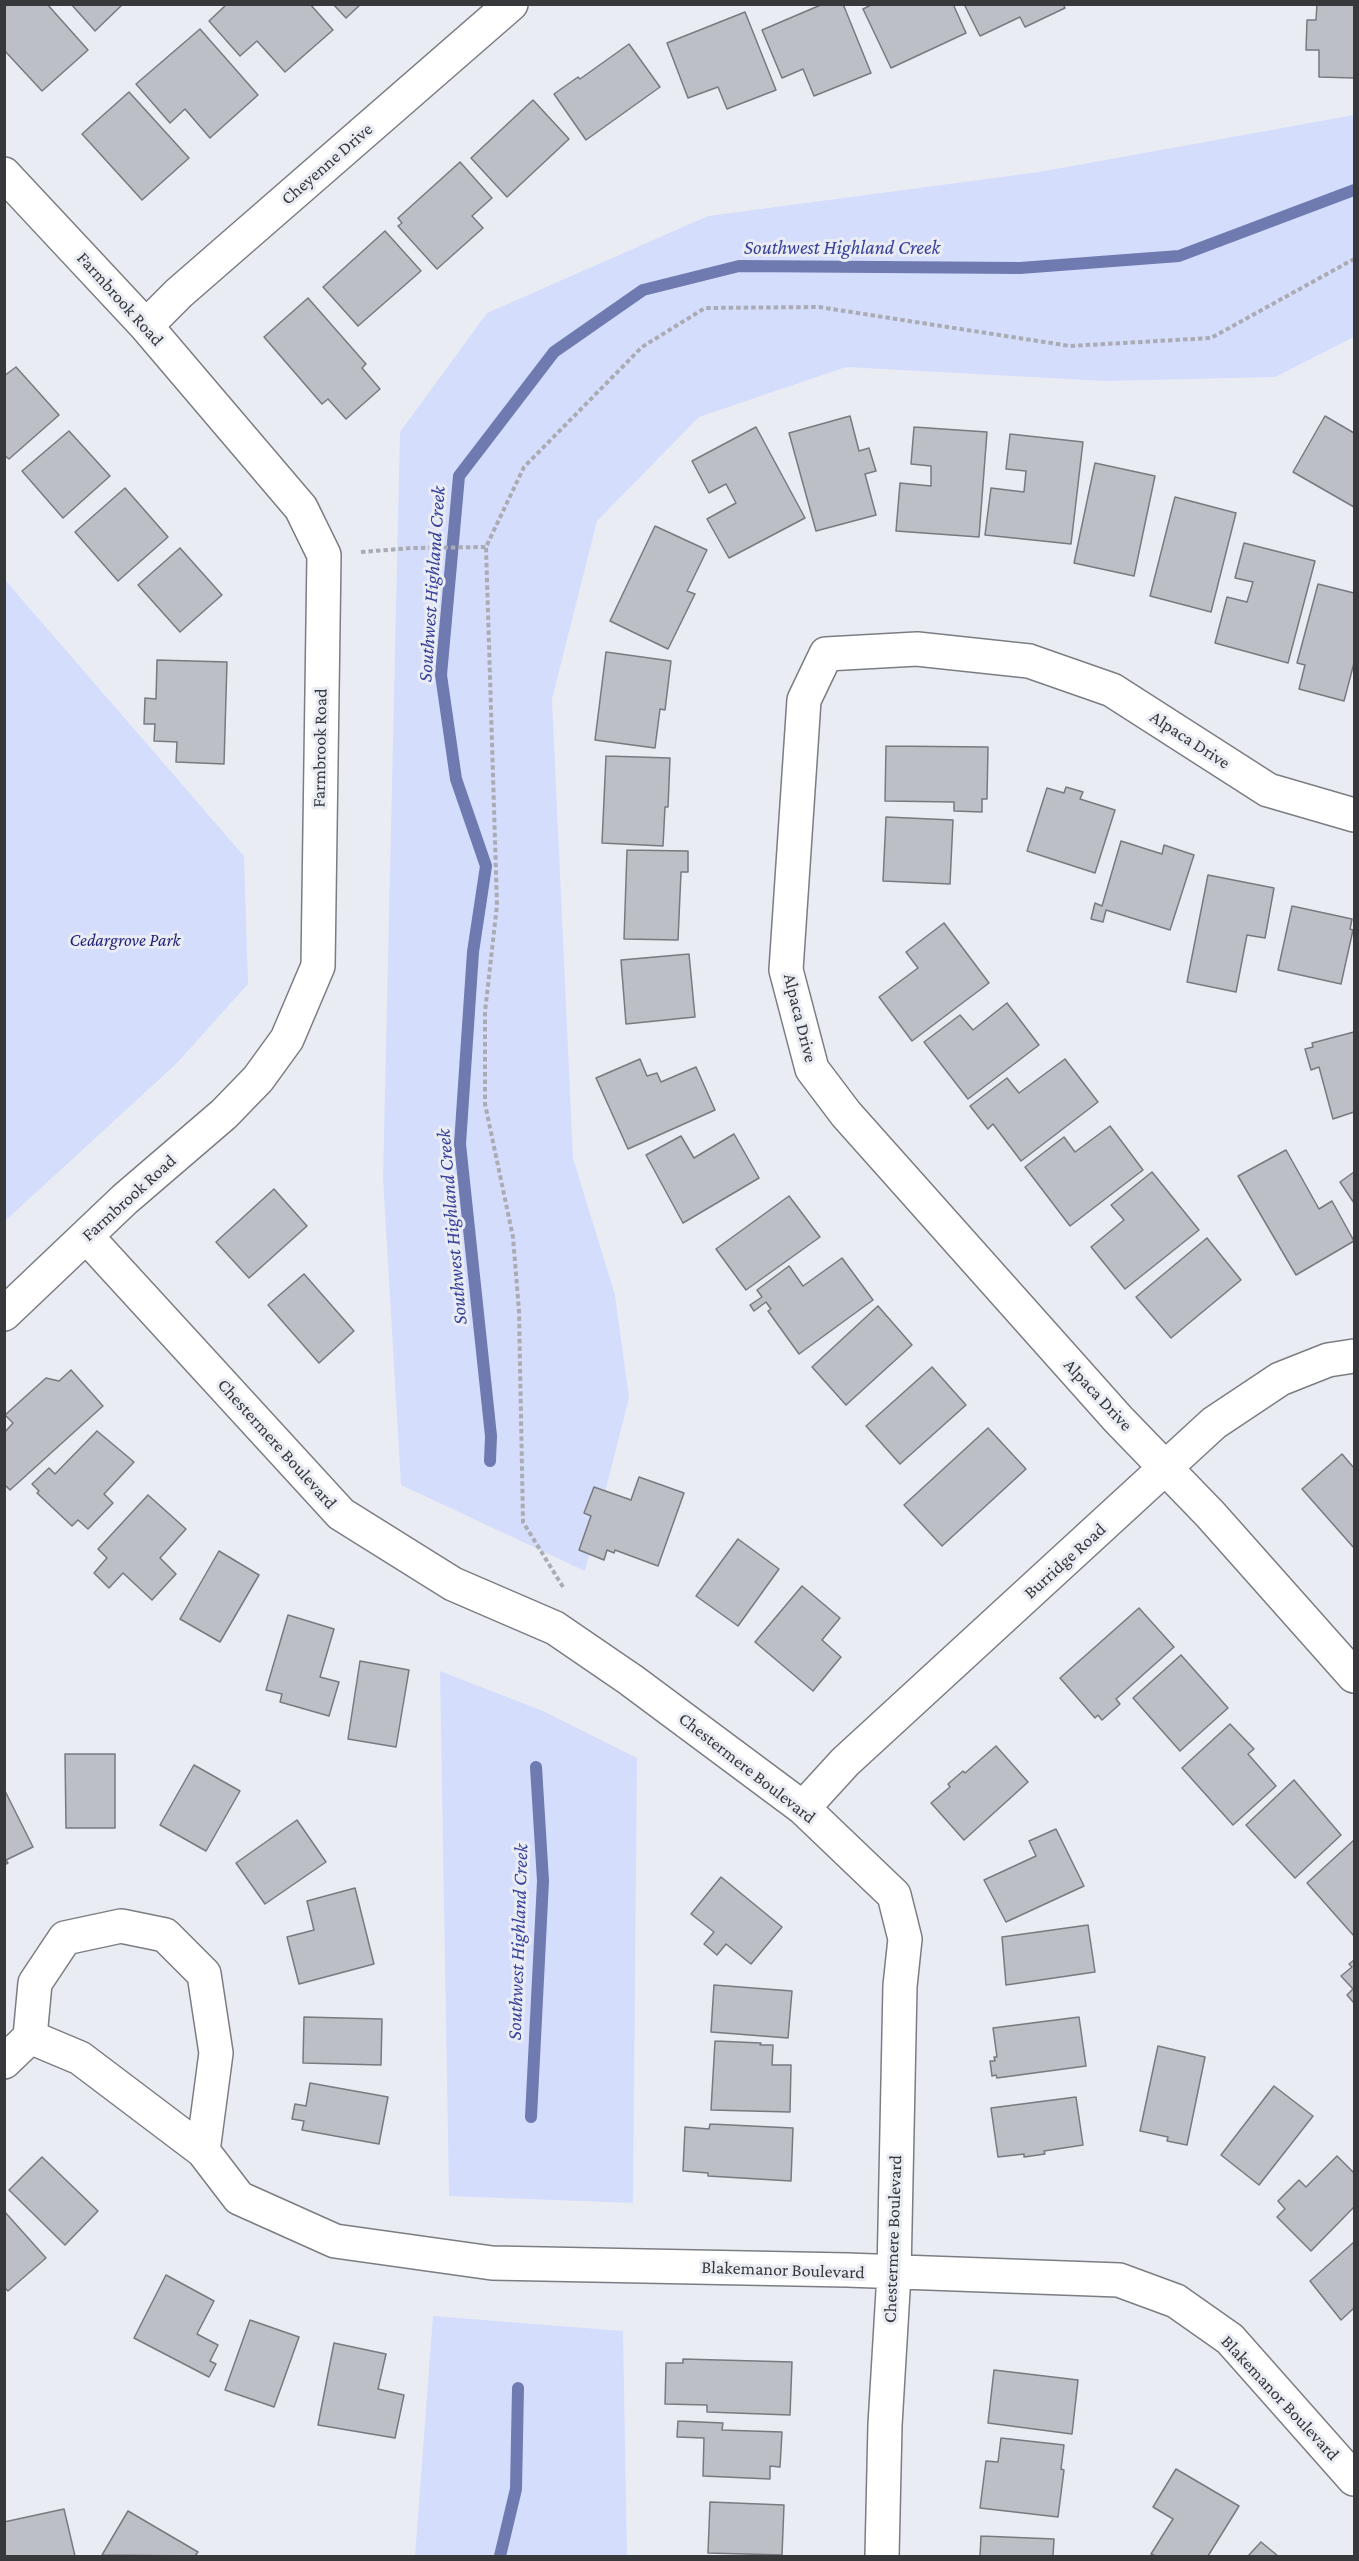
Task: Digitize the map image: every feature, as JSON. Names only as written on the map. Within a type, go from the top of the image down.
[{"type":"street","name":"Cheyenne Drive","points":[[146,326],[188,286],[511,4]]},
{"type":"street","name":"Farmbrook Road","points":[[4,174],[146,326],[301,508],[324,555],[318,966],[287,1039],[258,1079],[224,1114],[125,1199],[4,1314]]},
{"type":"street","name":"Alpaca Drive","points":[[1354,815],[1268,790],[1112,690],[1029,661],[916,649],[826,654],[804,700],[786,970],[812,1069],[846,1114],[1354,1676]]},
{"type":"street","name":"Chestermere Boulevard","points":[[87,1237],[341,1514],[453,1584],[555,1628],[631,1680],[803,1808],[894,1895],[905,1939],[900,1986],[894,2274],[885,2425],[882,2556]]},
{"type":"street","name":"Burridge Road","points":[[803,1808],[845,1762],[1214,1423],[1280,1379],[1328,1360],[1354,1356]]},
{"type":"street","points":[[4,2062],[30,2037],[35,1983],[65,1938],[121,1926],[165,1935],[204,1974],[216,2053],[203,2151]]},
{"type":"street","name":"Blakemanor Boulevard","points":[[30,2037],[80,2058],[203,2151],[238,2198],[335,2241],[492,2263],[847,2270],[894,2274],[1119,2280],[1176,2301],[1230,2339],[1354,2479]]},
{"type":"path","points":[[562,1587],[523,1522],[519,1311],[513,1238],[484,1104],[485,1012],[497,905],[486,547],[524,467],[642,347],[705,308],[819,307],[1070,346],[1211,338],[1354,259]]},
{"type":"path","points":[[324,555],[412,548],[486,547]]},
{"type":"green space","points":[[1354,115],[1354,337],[1275,377],[1105,381],[846,367],[699,417],[597,521],[552,699],[573,1158],[615,1295],[629,1398],[585,1571],[401,1485],[383,1178],[400,432],[487,313],[708,216],[1039,172]]},
{"type":"green space","name":"Cedargrove Park","points":[[5,580],[244,856],[248,984],[176,1064],[5,1221]]},
{"type":"green space","points":[[440,1671],[543,1711],[637,1758],[633,2203],[449,2196]]},
{"type":"green space","points":[[433,2316],[623,2331],[627,2556],[415,2556]]},
{"type":"building","points":[[4,4],[47,4],[88,50],[42,91],[4,50]]},
{"type":"building","points":[[71,4],[123,4],[95,31]]},
{"type":"building","points":[[227,4],[310,4],[333,30],[285,72],[257,41],[240,56],[209,21]]},
{"type":"building","points":[[333,4],[361,4],[346,18]]},
{"type":"building","points":[[823,4],[843,4],[871,73],[814,96],[803,69],[782,78],[762,30]]},
{"type":"building","points":[[873,4],[953,4],[966,33],[891,68],[863,9]]},
{"type":"building","points":[[964,4],[1063,4],[1065,8],[1025,27],[1020,17],[980,36]]},
{"type":"building","points":[[1317,4],[1354,4],[1354,78],[1319,77],[1319,50],[1306,50],[1307,20],[1316,20]]},
{"type":"building","points":[[745,12],[776,90],[727,109],[718,87],[688,98],[667,43]]},
{"type":"building","points":[[200,29],[258,95],[210,138],[185,109],[170,123],[136,84]]},
{"type":"building","points":[[629,44],[660,87],[586,140],[554,94],[578,77],[580,79]]},
{"type":"building","points":[[129,92],[189,158],[142,200],[82,134]]},
{"type":"building","points":[[533,100],[569,139],[507,197],[471,158]]},
{"type":"building","points":[[460,162],[492,198],[472,216],[483,228],[437,269],[398,226],[402,223],[398,218]]},
{"type":"building","points":[[385,231],[421,271],[358,326],[323,287]]},
{"type":"building","points":[[308,298],[366,364],[362,368],[380,389],[346,419],[328,399],[322,404],[264,337]]},
{"type":"building","points":[[16,367],[59,415],[9,459],[4,455],[4,376]]},
{"type":"building","points":[[850,416],[859,451],[869,448],[876,471],[865,474],[876,515],[816,531],[789,433]]},
{"type":"building","points":[[1325,416],[1354,433],[1354,507],[1293,472]]},
{"type":"building","points":[[756,427],[805,518],[729,558],[707,519],[736,503],[726,484],[709,493],[692,461]]},
{"type":"building","points":[[914,427],[987,432],[979,537],[896,531],[900,483],[931,486],[931,466],[911,464]]},
{"type":"building","points":[[69,431],[110,476],[63,518],[22,471]]},
{"type":"building","points":[[1010,434],[1083,442],[1071,544],[985,535],[991,488],[1024,492],[1026,471],[1006,469]]},
{"type":"building","points":[[1095,463],[1155,476],[1134,576],[1074,563]]},
{"type":"building","points":[[125,488],[168,537],[118,581],[75,532]]},
{"type":"building","points":[[1175,497],[1236,513],[1211,612],[1150,596]]},
{"type":"building","points":[[655,526],[707,550],[687,591],[695,594],[668,649],[610,621]]},
{"type":"building","points":[[1244,543],[1315,561],[1288,663],[1215,643],[1227,597],[1247,602],[1253,582],[1235,578]]},
{"type":"building","points":[[180,548],[222,595],[180,632],[138,585]]},
{"type":"building","points":[[1318,584],[1354,593],[1354,663],[1344,701],[1299,689],[1305,665],[1297,663]]},
{"type":"building","points":[[606,652],[671,661],[665,710],[660,709],[655,748],[595,740]]},
{"type":"building","points":[[157,660],[227,662],[224,764],[176,762],[177,742],[154,741],[155,724],[144,724],[145,698],[156,699]]},
{"type":"building","points":[[886,746],[988,747],[987,799],[982,799],[982,812],[954,811],[954,802],[885,801]]},
{"type":"building","points":[[606,756],[670,758],[668,807],[665,807],[663,846],[602,843]]},
{"type":"building","points":[[1066,787],[1083,792],[1080,799],[1115,810],[1095,873],[1027,851],[1047,788],[1064,793]]},
{"type":"building","points":[[886,817],[953,820],[950,884],[883,881]]},
{"type":"building","points":[[1121,841],[1162,854],[1164,845],[1194,855],[1170,930],[1106,910],[1103,922],[1091,919],[1095,903],[1102,906]]},
{"type":"building","points":[[627,850],[688,851],[688,872],[681,872],[678,940],[624,939]]},
{"type":"building","points":[[1208,875],[1274,888],[1265,938],[1247,935],[1236,992],[1187,982]]},
{"type":"building","points":[[1292,906],[1352,919],[1350,929],[1353,930],[1341,984],[1278,970]]},
{"type":"building","points":[[944,923],[989,983],[912,1041],[879,997],[918,968],[906,952]]},
{"type":"building","points":[[689,954],[695,1017],[626,1024],[621,960]]},
{"type":"building","points":[[1007,1003],[1039,1045],[968,1099],[924,1042],[960,1015],[973,1030]]},
{"type":"building","points":[[1354,1032],[1354,1112],[1333,1119],[1319,1067],[1311,1070],[1305,1049],[1313,1047],[1312,1043]]},
{"type":"building","points":[[640,1059],[647,1076],[657,1073],[661,1082],[696,1067],[715,1110],[628,1149],[596,1078]]},
{"type":"building","points":[[1065,1059],[1098,1102],[1021,1161],[993,1124],[988,1129],[970,1106],[1007,1078],[1019,1093]]},
{"type":"building","points":[[1110,1126],[1143,1170],[1070,1226],[1025,1167],[1064,1137],[1075,1152]]},
{"type":"building","points":[[734,1134],[759,1178],[683,1223],[646,1155],[681,1136],[694,1158]]},
{"type":"building","points":[[1286,1150],[1319,1209],[1332,1201],[1354,1241],[1296,1275],[1238,1176]]},
{"type":"building","points":[[1152,1172],[1199,1230],[1125,1289],[1091,1247],[1124,1220],[1111,1205]]},
{"type":"building","points":[[1354,1172],[1354,1203],[1340,1182]]},
{"type":"building","points":[[274,1189],[307,1226],[249,1278],[216,1242]]},
{"type":"building","points":[[789,1196],[820,1237],[746,1290],[716,1249]]},
{"type":"building","points":[[1207,1238],[1241,1280],[1171,1338],[1136,1297]]},
{"type":"building","points":[[842,1258],[873,1300],[799,1354],[768,1311],[771,1309],[766,1302],[754,1311],[750,1305],[762,1297],[757,1290],[789,1266],[803,1286]]},
{"type":"building","points":[[304,1274],[354,1331],[319,1363],[268,1305]]},
{"type":"building","points":[[878,1306],[912,1345],[846,1405],[812,1367]]},
{"type":"building","points":[[932,1367],[966,1405],[900,1464],[866,1426]]},
{"type":"building","points":[[71,1370],[103,1406],[10,1490],[4,1484],[4,1433],[13,1423],[5,1415],[46,1378],[59,1381]]},
{"type":"building","points":[[988,1428],[1026,1469],[942,1546],[904,1505]]},
{"type":"building","points":[[97,1431],[134,1462],[104,1494],[113,1503],[88,1529],[78,1520],[72,1526],[37,1493],[39,1491],[32,1484],[49,1468],[55,1474]]},
{"type":"building","points":[[1342,1454],[1354,1468],[1354,1548],[1302,1489]]},
{"type":"building","points":[[639,1477],[684,1493],[658,1566],[615,1550],[614,1553],[607,1550],[604,1560],[579,1550],[591,1516],[584,1513],[594,1487],[631,1500]]},
{"type":"building","points":[[148,1495],[186,1529],[160,1558],[176,1574],[152,1600],[123,1573],[109,1588],[94,1573],[107,1558],[98,1549]]},
{"type":"building","points":[[738,1539],[779,1569],[738,1626],[696,1596]]},
{"type":"building","points":[[219,1551],[259,1575],[220,1642],[180,1619]]},
{"type":"building","points":[[802,1586],[840,1618],[822,1640],[841,1657],[813,1691],[755,1642]]},
{"type":"building","points":[[1139,1608],[1174,1647],[1116,1699],[1120,1704],[1102,1720],[1098,1715],[1095,1718],[1060,1678]]},
{"type":"building","points":[[288,1615],[334,1629],[320,1677],[339,1682],[329,1716],[280,1702],[282,1694],[266,1690]]},
{"type":"building","points":[[1181,1655],[1228,1708],[1180,1751],[1133,1698]]},
{"type":"building","points":[[360,1661],[409,1670],[396,1747],[348,1739]]},
{"type":"building","points":[[1230,1724],[1254,1749],[1248,1754],[1276,1786],[1233,1825],[1182,1768]]},
{"type":"building","points":[[996,1746],[1028,1782],[964,1840],[931,1803],[950,1787],[948,1784],[963,1771],[965,1773]]},
{"type":"building","points":[[65,1754],[115,1754],[115,1828],[66,1828]]},
{"type":"building","points":[[194,1765],[240,1791],[206,1851],[160,1825]]},
{"type":"building","points":[[1294,1780],[1341,1835],[1295,1878],[1246,1825]]},
{"type":"building","points":[[4,1789],[33,1847],[6,1860],[8,1863],[4,1865]]},
{"type":"building","points":[[297,1820],[326,1862],[265,1904],[236,1863]]},
{"type":"building","points":[[1056,1829],[1084,1886],[1006,1922],[984,1880],[1036,1856],[1029,1841]]},
{"type":"building","points":[[1354,1840],[1354,1936],[1307,1883]]},
{"type":"building","points":[[721,1877],[782,1927],[751,1964],[726,1944],[717,1955],[704,1944],[714,1932],[691,1914]]},
{"type":"building","points":[[355,1888],[374,1964],[299,1984],[287,1937],[314,1930],[307,1901]]},
{"type":"building","points":[[1088,1925],[1095,1972],[1006,1985],[1002,1937]]},
{"type":"building","points":[[1354,1960],[1354,2003],[1347,1995],[1353,1989],[1341,1976],[1352,1967],[1349,1964]]},
{"type":"building","points":[[714,1985],[792,1991],[788,2038],[711,2032]]},
{"type":"building","points":[[304,2017],[382,2019],[381,2065],[303,2063]]},
{"type":"building","points":[[1079,2017],[1086,2066],[997,2078],[996,2075],[992,2076],[990,2061],[995,2061],[994,2057],[997,2057],[993,2028]]},
{"type":"building","points":[[715,2041],[773,2045],[772,2065],[791,2065],[790,2112],[711,2110]]},
{"type":"building","points":[[1158,2046],[1205,2057],[1187,2145],[1167,2141],[1168,2137],[1140,2131]]},
{"type":"building","points":[[310,2083],[388,2097],[379,2144],[302,2130],[304,2121],[292,2119],[295,2104],[306,2106]]},
{"type":"building","points":[[1274,2086],[1313,2116],[1259,2185],[1221,2155]]},
{"type":"building","points":[[1076,2097],[1083,2145],[1044,2151],[1045,2154],[1024,2157],[1024,2154],[998,2157],[991,2108]]},
{"type":"building","points":[[710,2124],[793,2128],[791,2181],[708,2176],[708,2173],[683,2171],[685,2127],[709,2129]]},
{"type":"building","points":[[1337,2156],[1354,2173],[1354,2207],[1311,2251],[1277,2217],[1285,2209],[1278,2201],[1299,2180],[1306,2187]]},
{"type":"building","points":[[42,2157],[98,2211],[65,2245],[9,2190]]},
{"type":"building","points":[[4,2211],[46,2258],[8,2291],[4,2287]]},
{"type":"building","points":[[1354,2242],[1354,2308],[1341,2320],[1310,2281]]},
{"type":"building","points":[[166,2275],[214,2301],[197,2334],[218,2345],[210,2361],[216,2364],[209,2377],[134,2338]]},
{"type":"building","points":[[250,2320],[299,2337],[274,2407],[225,2390]]},
{"type":"building","points":[[334,2343],[386,2354],[378,2389],[404,2395],[395,2438],[318,2425]]},
{"type":"building","points":[[683,2359],[792,2362],[790,2415],[707,2412],[707,2405],[665,2404],[666,2363],[683,2363]]},
{"type":"building","points":[[994,2370],[1078,2380],[1072,2434],[988,2423]]},
{"type":"building","points":[[678,2421],[723,2423],[722,2430],[782,2432],[780,2467],[770,2466],[770,2479],[703,2476],[704,2438],[677,2437]]},
{"type":"building","points":[[1001,2438],[1064,2445],[1061,2469],[1064,2470],[1058,2517],[980,2508],[986,2461],[998,2462]]},
{"type":"building","points":[[1176,2469],[1239,2506],[1208,2556],[1156,2556],[1151,2554],[1173,2519],[1153,2507]]},
{"type":"building","points":[[710,2502],[784,2505],[782,2555],[708,2553]]},
{"type":"building","points":[[64,2509],[75,2556],[4,2556],[4,2522]]},
{"type":"building","points":[[128,2511],[198,2552],[195,2556],[102,2555]]},
{"type":"building","points":[[981,2536],[1054,2539],[1053,2556],[980,2556]]},
{"type":"building","points":[[1261,2542],[1278,2556],[1248,2556]]},
{"type":"waterway","name":"Southwest Highland Creek","points":[[490,1461],[491,1436],[460,1144],[473,952],[486,866],[456,779],[441,675],[459,476],[554,352],[643,290],[739,266],[1020,268],[1179,256],[1354,190]]},
{"type":"waterway","name":"Southwest Highland Creek","points":[[531,2117],[543,1881],[536,1767]]},
{"type":"waterway","name":"Southwest Highland Creek","points":[[500,2556],[516,2489],[518,2388]]}]
